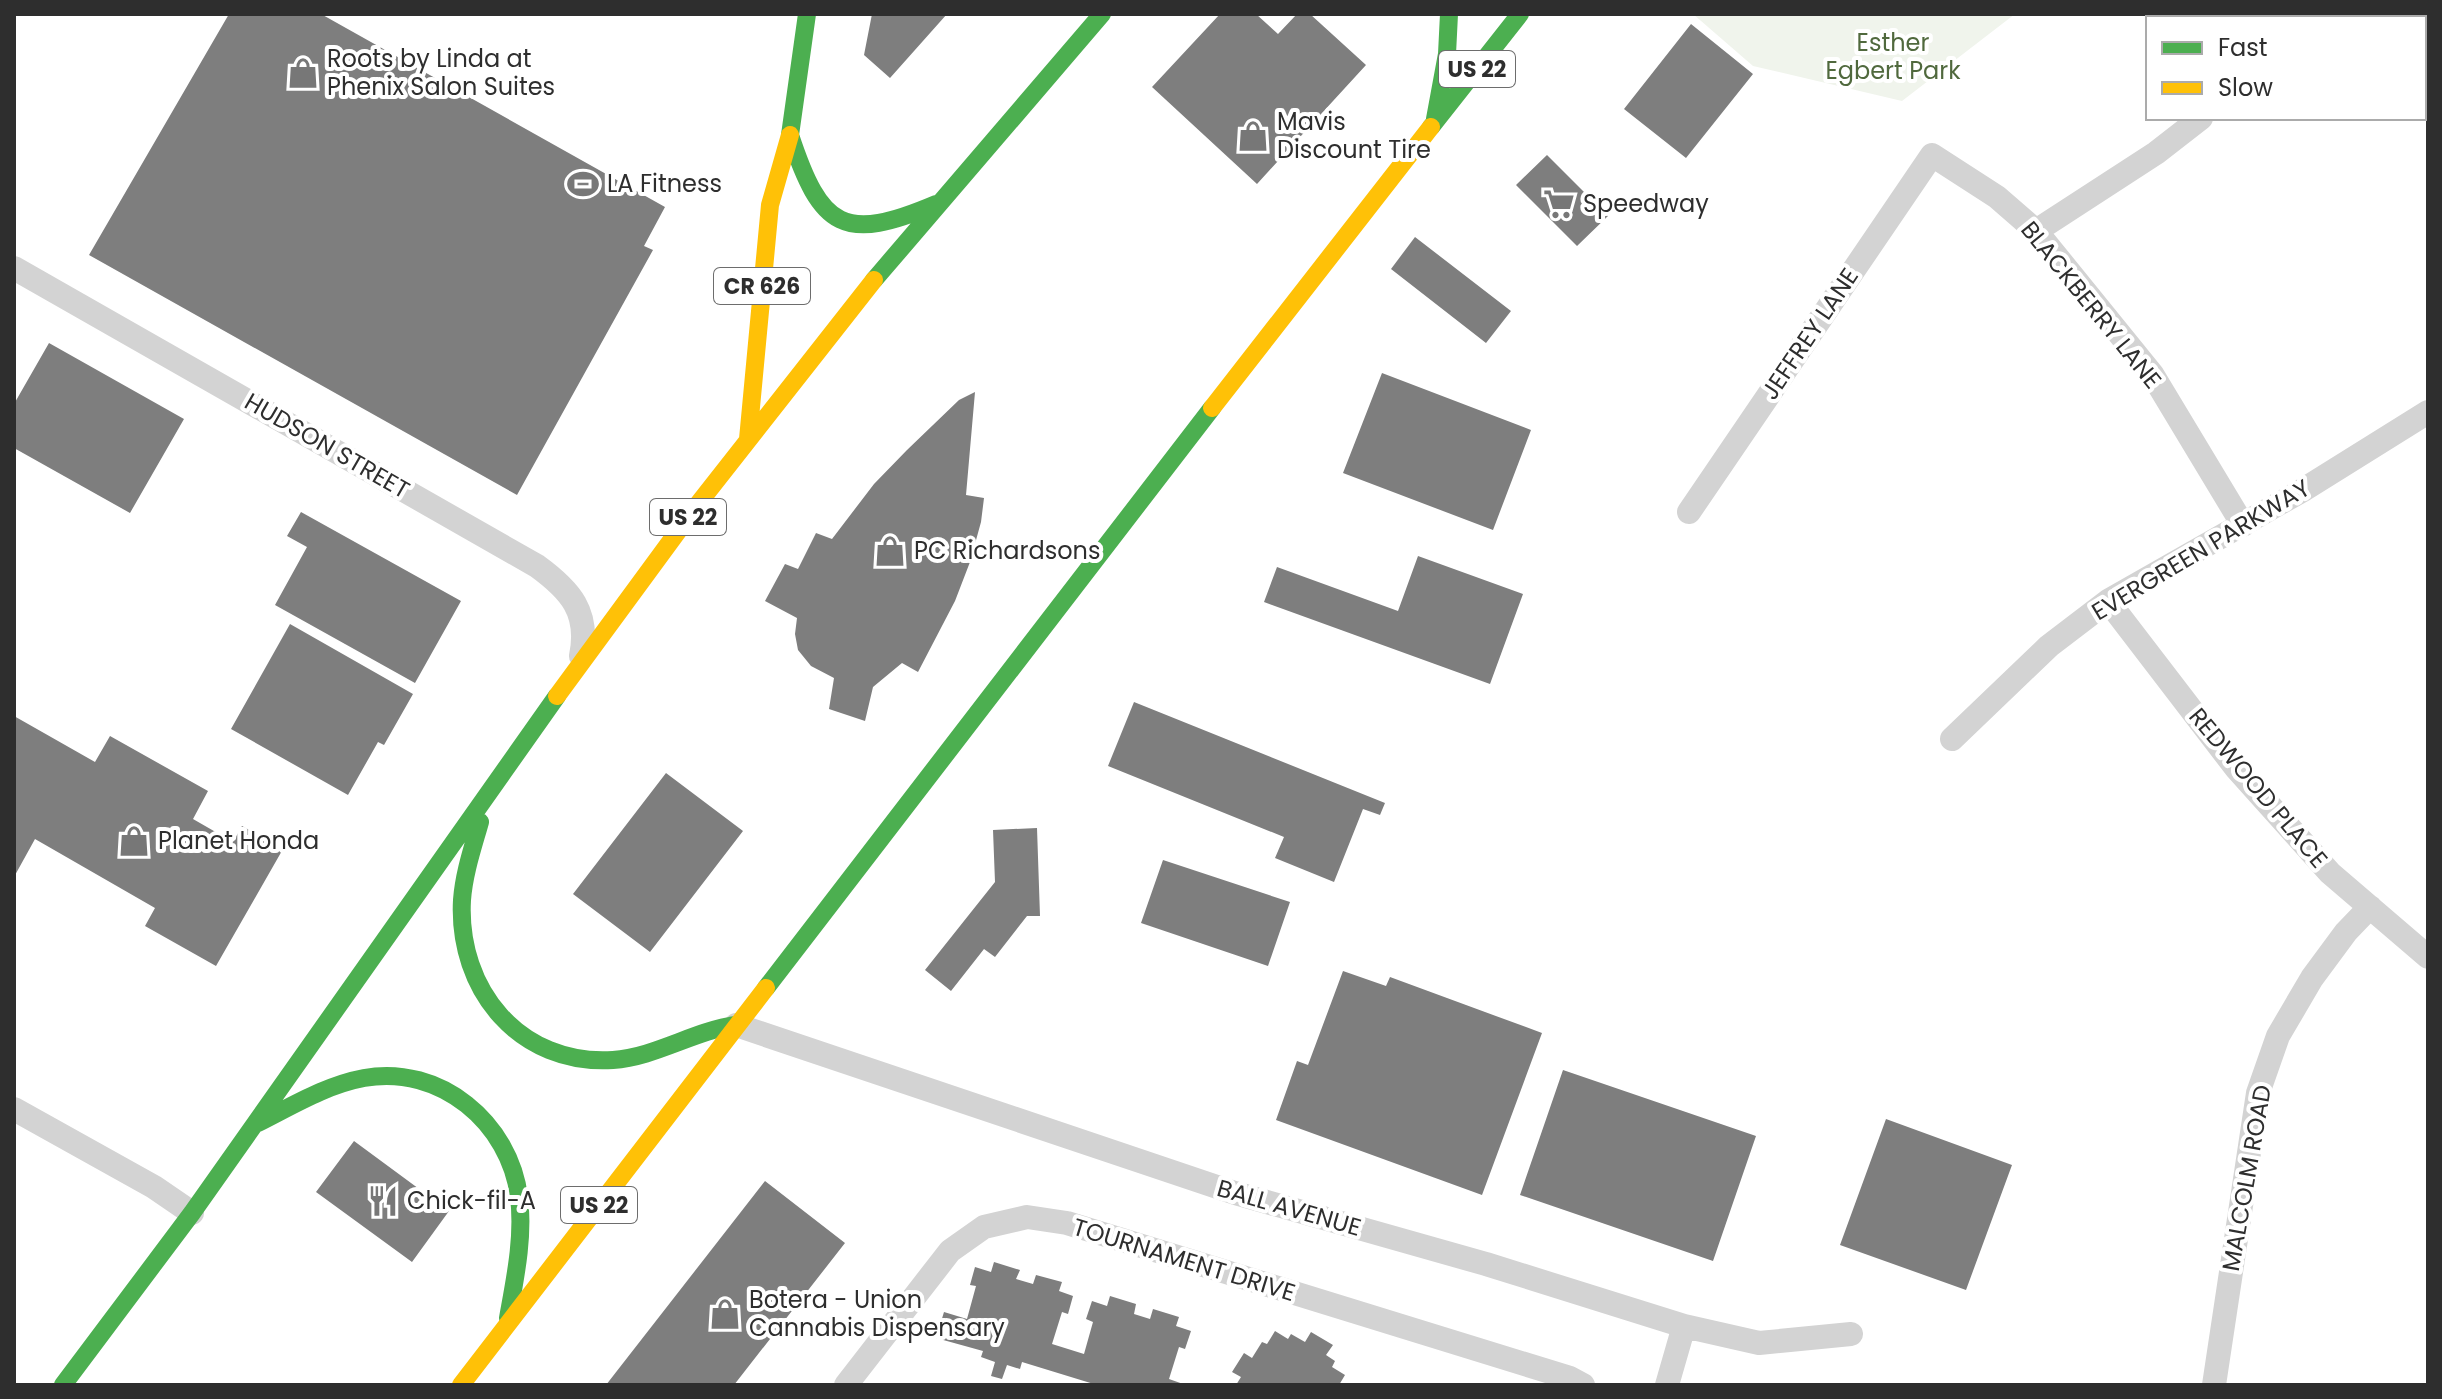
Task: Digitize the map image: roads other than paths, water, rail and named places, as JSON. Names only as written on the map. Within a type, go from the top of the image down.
[{"type":"main road","name":"CR 626","points":[[748,439],[770,205],[790,135],[807,14]]},
{"type":"main road","name":"US 22","points":[[63,1385],[192,1213],[578,666],[748,439],[880,272],[1102,14]]},
{"type":"main road","points":[[1435,124],[1447,54],[1449,14]]},
{"type":"main road","name":"US 22","points":[[461,1385],[1166,467],[1520,14]]},
{"type":"main road","name":"CR 626","points":[[790,135],[801,168],[819,203],[846,222],[869,226],[882,224],[941,202]]},
{"type":"main road","points":[[487,797],[464,887],[462,930],[471,969],[479,987],[499,1017],[513,1030],[545,1050],[564,1057],[597,1062],[639,1055],[702,1030],[736,1025]]},
{"type":"main road","points":[[254,1125],[343,1084],[382,1076],[401,1076],[436,1085],[468,1104],[504,1144],[520,1188],[522,1221],[518,1264],[506,1327]]},
{"type":"street","points":[[2036,231],[2156,153],[2198,120]]},
{"type":"street","name":"BLACKBERRY LANE","points":[[1932,155],[1997,197],[2036,231],[2152,374],[2243,525]]},
{"type":"street","name":"JEFFREY LANE","points":[[1689,512],[1932,155]]},
{"type":"street","name":"HUDSON STREET","points":[[14,268],[537,566],[566,590],[577,609],[583,634],[578,666]]},
{"type":"street","name":"EVERGREEN PARKWAY","points":[[1952,739],[2049,646],[2108,601],[2426,416]]},
{"type":"street","name":"REDWOOD PLACE","points":[[2108,601],[2236,768],[2330,873],[2428,957]]},
{"type":"street","name":"MALCOLM ROAD","points":[[2214,1385],[2258,1093],[2278,1036],[2312,978],[2346,932],[2370,907]]},
{"type":"street","name":"BALL AVENUE","points":[[736,1025],[1235,1193],[1486,1264],[1684,1326],[1759,1343],[1851,1334]]},
{"type":"street","points":[[14,1109],[154,1187],[192,1213]]},
{"type":"street","name":"TOURNAMENT DRIVE","points":[[846,1385],[950,1251],[984,1227],[1027,1217],[1067,1223],[1570,1378],[1583,1385]]},
{"type":"street","points":[[1667,1385],[1684,1326]]},
{"type":"place","name":"Roots by Linda at Phenix Salon Suites","points":[[303,73]]},
{"type":"place","name":"Mavis Discount Tire","points":[[1253,136]]},
{"type":"place","name":"LA Fitness","points":[[583,184]]},
{"type":"place","name":"Speedway","points":[[1559,204]]},
{"type":"place","name":"PC Richardsons","points":[[890,551]]},
{"type":"place","name":"Planet Honda","points":[[134,841]]},
{"type":"place","name":"Chick-fil-A","points":[[383,1201]]},
{"type":"place","name":"Botera - Union Cannabis Dispensary","points":[[725,1314]]},
{"type":"park label","name":"Esther Egbert Park","points":[[1893,57]]}]
